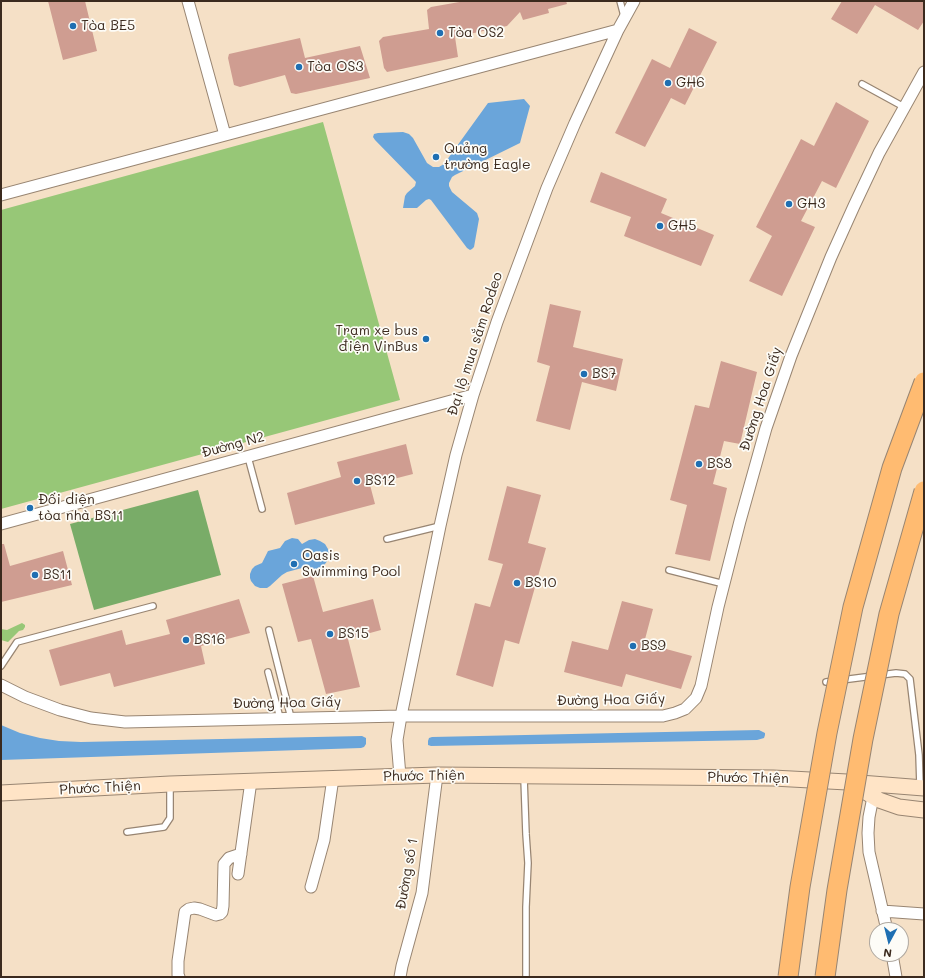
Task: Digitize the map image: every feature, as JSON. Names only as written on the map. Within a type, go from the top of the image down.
[{"type":"highway","points":[[788,977],[800,887],[825,740],[853,607],[892,468],[924,382]]},
{"type":"highway","points":[[825,977],[837,890],[863,739],[889,614],[924,491]]},
{"type":"street","points":[[188,1],[225,136]]},
{"type":"street","name":"Đại lộ mua sắm Rodeo","points":[[400,776],[397,740],[401,716],[440,526],[456,455],[473,395],[497,322],[547,188],[618,30],[634,1]]},
{"type":"street","points":[[1,195],[618,30]]},
{"type":"street","name":"Đường Hoa Giấy","points":[[1,685],[25,697],[60,710],[91,718],[125,722],[401,716],[663,716],[685,709],[693,702],[701,686],[724,584],[758,456],[791,356],[839,238],[879,153],[924,72]]},
{"type":"street","name":"Đường N2","points":[[1,524],[473,395]]},
{"type":"street","name":"Phước Thiện","points":[[1,793],[170,784],[437,775],[773,778],[922,788]]},
{"type":"street","name":"Đường số 1","points":[[400,977],[422,893],[437,775]]},
{"type":"street","points":[[311,887],[324,840],[333,778]]},
{"type":"street","points":[[238,874],[251,781]]},
{"type":"street","name":"Phước Thiện","points":[[847,782],[879,800],[899,807],[924,810]]},
{"type":"street","points":[[873,796],[868,833],[869,852],[884,922]]},
{"type":"street","points":[[179,977],[178,961],[185,912],[194,908],[216,915],[222,912],[224,864],[229,858],[241,854]]},
{"type":"street","points":[[882,911],[924,914]]},
{"type":"street","points":[[893,962],[896,977]]},
{"type":"lane","points":[[620,1],[625,18]]},
{"type":"lane","points":[[862,84],[904,107]]},
{"type":"lane","points":[[248,456],[262,509]]},
{"type":"lane","points":[[387,539],[440,526]]},
{"type":"lane","points":[[669,570],[724,584]]},
{"type":"lane","points":[[1,666],[17,642],[153,606]]},
{"type":"lane","points":[[269,630],[286,718]]},
{"type":"lane","points":[[268,672],[286,718]]},
{"type":"lane","points":[[826,682],[896,673],[905,674],[910,680],[922,788]]},
{"type":"lane","points":[[524,776],[528,863],[526,907],[526,977]]},
{"type":"lane","points":[[127,832],[164,827],[170,818],[170,784]]},
{"type":"green space","points":[[323,122],[400,400],[1,509],[1,210]]},
{"type":"green space","points":[[198,490],[221,575],[94,610],[70,524]]},
{"type":"green space","points":[[22,623],[25,625],[23,630],[19,631],[8,642],[1,640],[1,629],[7,630]]},
{"type":"water","points":[[524,99],[530,106],[520,143],[455,175],[449,183],[452,192],[477,213],[479,219],[474,247],[472,249],[470,250],[467,248],[431,200],[426,200],[417,208],[403,208],[405,196],[415,186],[416,182],[375,140],[373,137],[374,134],[403,132],[409,134],[413,138],[427,163],[433,167],[439,167],[444,164],[488,103]]},
{"type":"water","name":"Oasis Swimming Pool","points":[[292,538],[298,539],[302,544],[309,540],[315,539],[325,544],[329,553],[328,560],[322,567],[316,569],[302,568],[287,572],[267,588],[255,586],[250,578],[252,569],[262,563],[268,551],[280,548],[285,541]]},
{"type":"water","points":[[1,725],[20,733],[59,741],[81,742],[362,736],[366,738],[366,744],[361,748],[1,760]]},
{"type":"water","points":[[759,730],[765,733],[765,735],[764,738],[757,740],[428,745],[429,738],[432,737]]},
{"type":"building","name":"Tòa BE5","points":[[48,1],[85,1],[97,51],[63,60]]},
{"type":"building","name":"Tòa OS2","points":[[465,1],[566,1],[567,4],[548,9],[549,13],[523,20],[520,12],[507,26],[455,37],[458,57],[387,72],[384,68],[379,41],[383,37],[429,29],[427,10],[431,7]]},
{"type":"building","points":[[842,1],[924,1],[924,21],[918,30],[875,5],[857,34],[831,19]]},
{"type":"building","name":"GH6","points":[[689,28],[717,42],[685,105],[671,98],[645,147],[615,133],[652,59],[670,68]]},
{"type":"building","name":"Tòa OS3","points":[[300,38],[305,58],[360,46],[370,78],[296,94],[291,93],[285,75],[240,87],[234,85],[228,58],[229,54]]},
{"type":"building","name":"GH3","points":[[836,102],[869,121],[836,188],[822,181],[801,221],[815,227],[782,296],[749,281],[772,236],[756,227],[801,139],[814,146]]},
{"type":"building","name":"GH5","points":[[601,172],[667,199],[661,213],[714,235],[701,266],[624,236],[631,217],[590,202]]},
{"type":"building","name":"BS7","points":[[550,304],[581,311],[573,347],[623,359],[616,391],[582,382],[570,430],[536,421],[550,366],[537,362]]},
{"type":"building","name":"BS8","points":[[721,361],[757,372],[740,444],[724,441],[713,484],[727,488],[710,561],[675,554],[687,505],[670,500],[695,405],[709,408]]},
{"type":"building","name":"BS12","points":[[406,444],[413,474],[370,485],[375,504],[295,525],[287,493],[341,477],[337,462]]},
{"type":"building","name":"BS10","points":[[507,486],[541,495],[528,543],[546,548],[519,644],[505,640],[493,687],[456,675],[475,603],[490,607],[503,564],[488,560]]},
{"type":"building","name":"BS11","points":[[1,544],[4,544],[10,566],[63,551],[72,585],[1,602]]},
{"type":"building","name":"BS15","points":[[313,576],[323,612],[373,599],[381,630],[348,639],[360,687],[326,694],[311,639],[298,642],[282,584]]},
{"type":"building","name":"BS16","points":[[239,599],[250,633],[201,646],[205,664],[114,687],[110,673],[60,686],[49,650],[122,630],[126,645],[170,634],[166,620]]},
{"type":"building","name":"BS9","points":[[622,601],[653,609],[644,643],[692,656],[681,689],[626,674],[622,687],[564,672],[572,641],[608,650]]},
{"type":"place","name":"Tòa BE5","points":[[73,26]]},
{"type":"place","name":"Tòa OS2","points":[[440,33]]},
{"type":"place","name":"Tòa OS3","points":[[299,67]]},
{"type":"place","name":"GH6","points":[[668,83]]},
{"type":"place","name":"Quảng trường Eagle","points":[[436,157]]},
{"type":"place","name":"GH3","points":[[789,204]]},
{"type":"place","name":"GH5","points":[[660,226]]},
{"type":"place","name":"Trạm xe bus điện VinBus","points":[[426,339]]},
{"type":"place","name":"BS7","points":[[584,374]]},
{"type":"place","name":"BS8","points":[[699,464]]},
{"type":"place","name":"BS12","points":[[357,481]]},
{"type":"place","name":"Đối diện tòa nhà BS11","points":[[30,508]]},
{"type":"place","name":"Oasis Swimming Pool","points":[[294,564]]},
{"type":"place","name":"BS11","points":[[35,575]]},
{"type":"place","name":"BS10","points":[[517,583]]},
{"type":"place","name":"BS15","points":[[330,634]]},
{"type":"place","name":"BS16","points":[[186,640]]},
{"type":"place","name":"BS9","points":[[633,646]]}]
